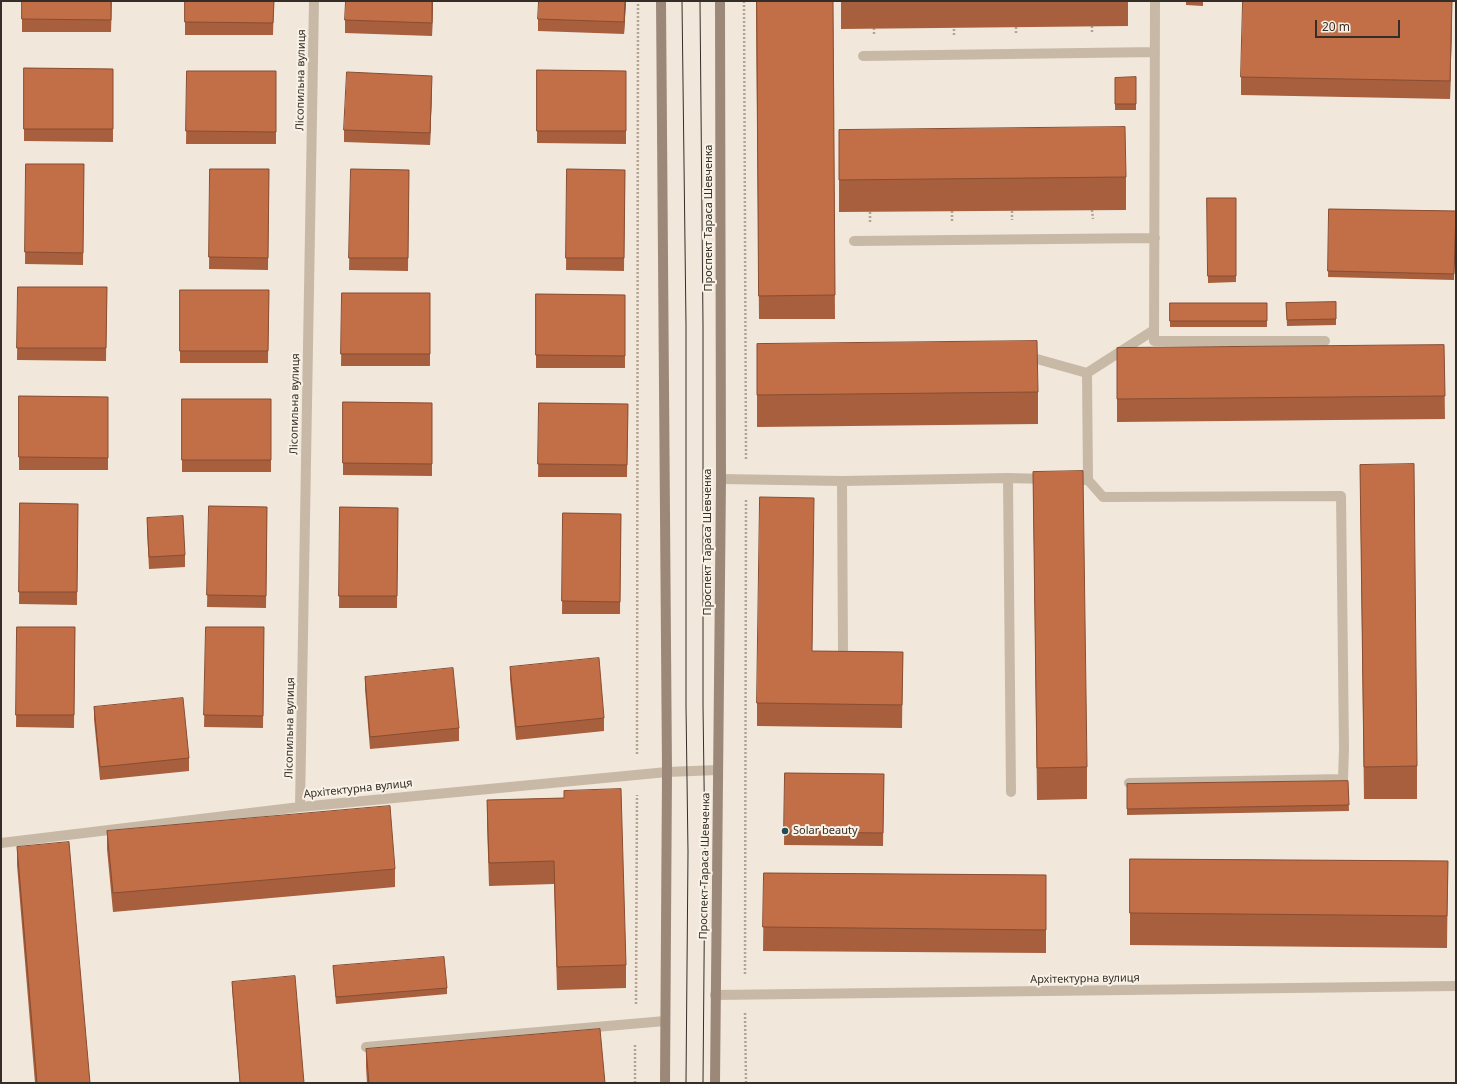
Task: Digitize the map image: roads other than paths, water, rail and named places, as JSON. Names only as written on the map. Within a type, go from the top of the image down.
[{"type":"main road","points":[[661,1],[668,772],[665,1083]]},
{"type":"main road","name":"Проспект Тараса Шевченка","points":[[715,1083],[721,479],[720,1]]},
{"type":"street","name":"Лісопильна вулиця","points":[[300,807],[314,1]]},
{"type":"street","points":[[1155,1],[1154,341],[1325,341]]},
{"type":"street","points":[[863,56],[1155,52]]},
{"type":"street","points":[[854,241],[1155,238]]},
{"type":"street","points":[[1013,359],[1037,359],[1087,373],[1154,330]]},
{"type":"street","points":[[1087,373],[1088,480],[1103,497],[1341,496],[1344,749],[1343,779],[1129,783]]},
{"type":"street","points":[[721,479],[842,481],[1008,478],[1088,480]]},
{"type":"street","points":[[1008,478],[1011,792]]},
{"type":"street","points":[[842,481],[842,652]]},
{"type":"street","name":"Архітектурна вулиця","points":[[1,843],[300,807],[668,772],[718,770]]},
{"type":"street","name":"Архітектурна вулиця","points":[[715,994],[1456,986]]},
{"type":"street","points":[[366,1046],[665,1021]]},
{"type":"tram line","points":[[682,1],[686,325],[686,706],[688,852],[686,1083]]},
{"type":"tram line","points":[[700,1],[705,852],[703,1083]]},
{"type":"place","name":"Solar beauty","points":[[785,831]]}]
